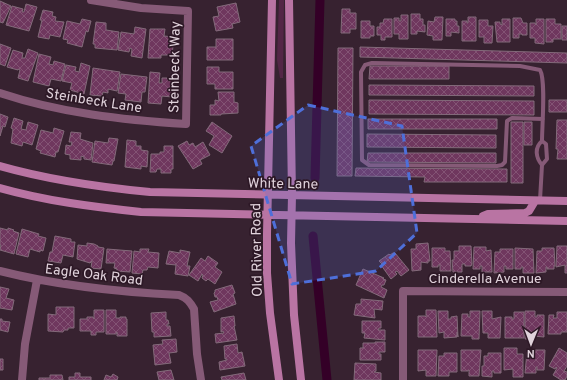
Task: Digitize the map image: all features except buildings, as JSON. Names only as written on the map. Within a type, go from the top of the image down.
[{"type":"main road","name":"Old River Road","points":[[272,0],[267,273],[270,313],[279,380]]},
{"type":"main road","points":[[289,0],[292,195],[291,243],[294,315],[301,380]]},
{"type":"main road","name":"White Lane","points":[[0,166],[48,178],[111,189],[165,193],[567,201]]},
{"type":"main road","points":[[0,188],[40,198],[103,208],[141,212],[567,221]]},
{"type":"main road","points":[[477,219],[488,214],[525,213],[529,211],[537,201]]},
{"type":"street","name":"Steinbeck Way","points":[[91,0],[141,8],[188,11],[186,124]]},
{"type":"street","name":"Steinbeck Lane","points":[[0,93],[39,104],[99,116],[140,121],[186,124]]},
{"type":"street","name":"Eagle Oak Road","points":[[0,271],[37,280],[112,291],[179,295],[186,298],[194,309],[196,354],[201,380]]},
{"type":"street","points":[[22,380],[24,350],[37,280]]},
{"type":"street","name":"Cinderella Avenue","points":[[403,380],[404,291],[567,292]]},
{"type":"lane","points":[[542,165],[537,159],[537,147],[542,140],[543,119],[543,74],[540,70],[534,67],[520,66],[372,63],[365,65],[362,72],[362,160],[369,165],[502,165],[505,162],[507,121],[512,118],[543,119]]},
{"type":"lane","points":[[537,201],[542,165],[547,159],[546,144],[542,140]]},
{"type":"highlighted area","points":[[308,105],[402,126],[417,233],[376,271],[292,284],[251,146]]},
{"type":"shaded area","points":[[279,0],[284,0],[283,78],[280,78],[277,60]]},
{"type":"waterway","points":[[315,178],[320,0]]},
{"type":"waterway","points":[[313,236],[327,380]]}]
